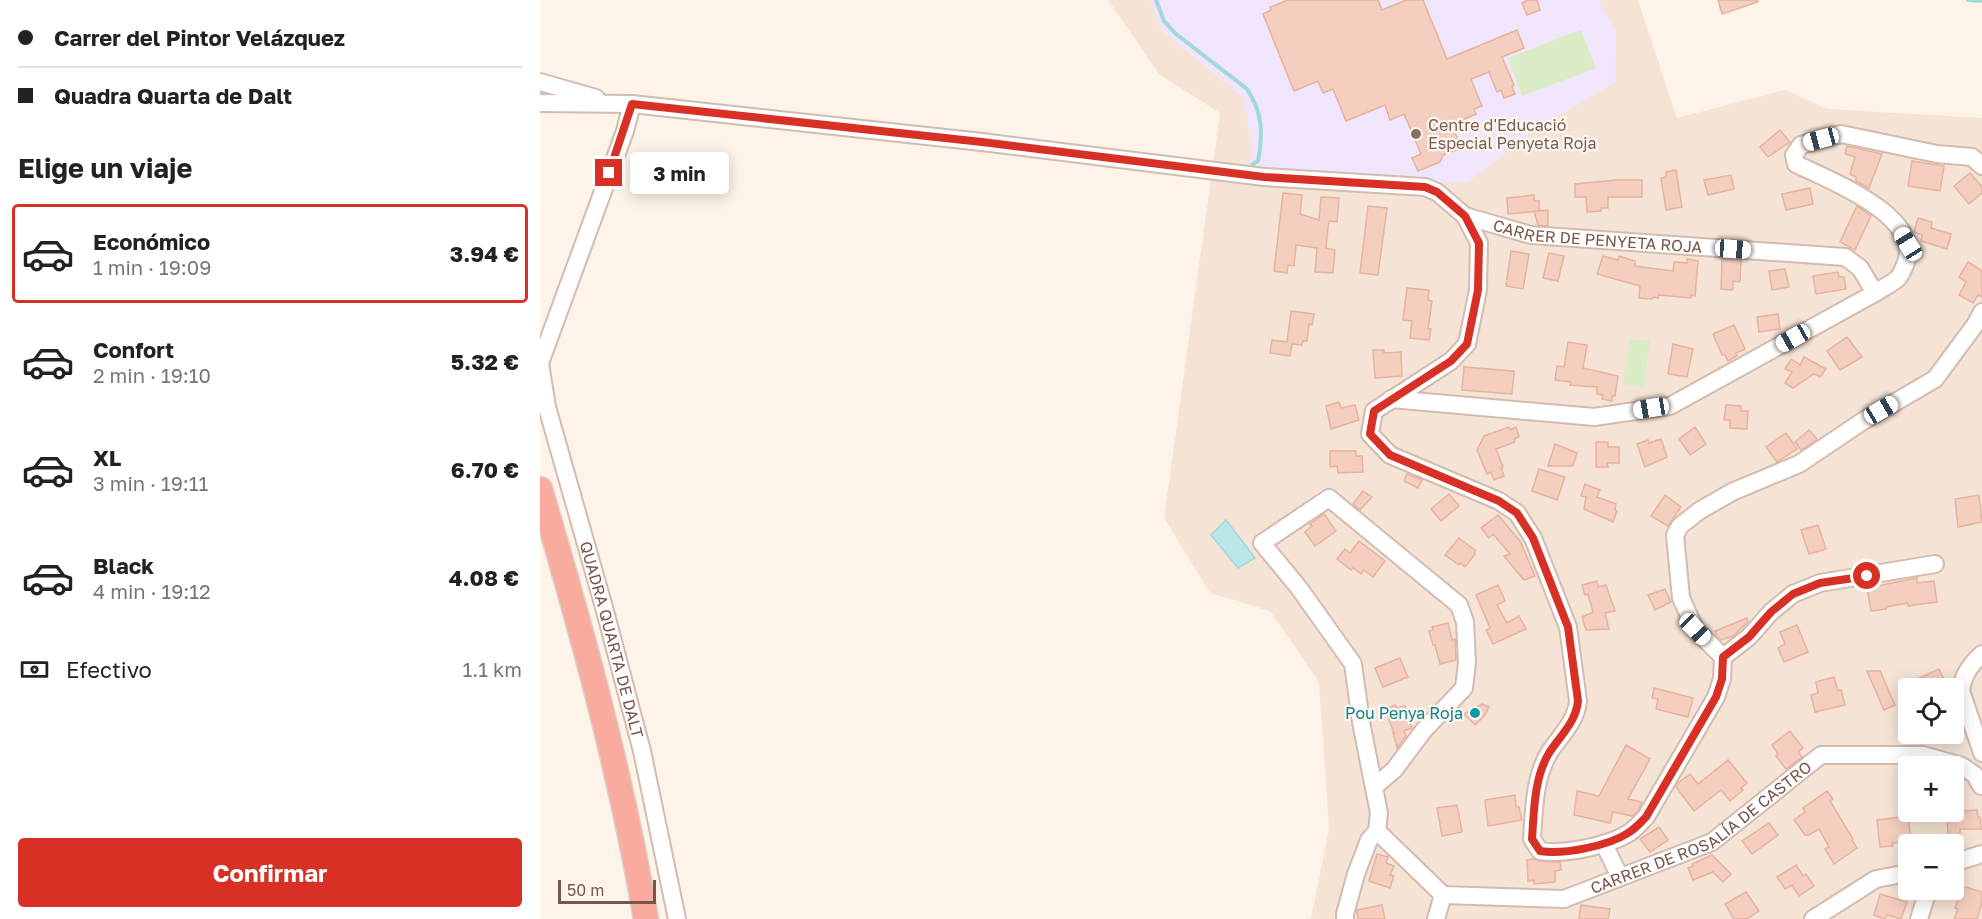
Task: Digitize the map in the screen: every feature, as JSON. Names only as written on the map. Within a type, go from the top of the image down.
[{"type":"highway","points":[[540,489],[579,620],[606,727],[636,862],[646,919]]},
{"type":"street","points":[[540,82],[626,105]]},
{"type":"street","points":[[540,103],[626,105],[982,142],[1264,177],[1425,187],[1437,192],[1465,216],[1479,243],[1478,290],[1467,344],[1451,361],[1374,411],[1370,434],[1390,455],[1499,501],[1517,513],[1533,538],[1568,627],[1578,701],[1577,711],[1542,768],[1534,805],[1532,839],[1540,851],[1552,853],[1604,844],[1628,834],[1646,817],[1716,697],[1722,679],[1723,657],[1695,629],[1681,598],[1675,535],[1680,526],[1699,511],[1732,492],[1799,464],[1863,421],[1935,379],[1982,312]]},
{"type":"street","name":"QUADRA QUARTA DE DALT","points":[[626,105],[625,131],[540,363],[547,407],[642,751],[677,919]]},
{"type":"street","points":[[1391,399],[1594,417],[1670,406],[1875,293],[1899,277],[1908,257],[1908,244],[1894,221],[1869,200],[1796,164],[1794,155],[1801,145],[1841,134],[1937,154],[1972,157],[1982,166]]},
{"type":"street","name":"CARRER DE PENYETA ROJA","points":[[1465,216],[1531,235],[1845,257],[1860,268],[1875,293]]},
{"type":"street","points":[[1345,919],[1356,874],[1369,840],[1377,831],[1379,813],[1361,723],[1353,664],[1299,588],[1262,543],[1329,498],[1458,605],[1465,622],[1467,663],[1464,688],[1424,730],[1394,770],[1374,787]]},
{"type":"street","points":[[1723,657],[1749,637],[1771,612],[1793,594],[1820,583],[1935,564]]},
{"type":"street","points":[[1982,654],[1975,660],[1962,680],[1962,691],[1982,753]]},
{"type":"street","name":"CARRER DE ROSALÍA DE CASTRO","points":[[1443,895],[1564,899],[1712,842],[1821,755],[1923,754],[1962,766],[1975,775],[1982,786]]},
{"type":"street","points":[[1377,831],[1443,895],[1436,919]]},
{"type":"street","points":[[1604,844],[1620,878]]},
{"type":"street","points":[[1964,860],[1982,854]]},
{"type":"street","points":[[1813,919],[1876,879],[1898,875]]},
{"type":"street","points":[[1919,919],[1925,900]]},
{"type":"shaded area","points":[[1108,0],[1638,0],[1677,118],[1785,90],[1828,109],[1982,118],[1982,919],[1311,919],[1329,829],[1319,682],[1270,611],[1210,593],[1164,518],[1220,113],[1159,74]]},
{"type":"shaded area","points":[[1150,0],[1598,0],[1616,32],[1615,82],[1534,131],[1468,182],[1413,183],[1251,172],[1251,141],[1243,97],[1162,31]]},
{"type":"green space","points":[[1581,30],[1596,68],[1522,96],[1508,58]]},
{"type":"green space","points":[[1630,339],[1650,341],[1644,387],[1623,384]]},
{"type":"water","points":[[1226,520],[1255,558],[1238,568],[1211,535]]},
{"type":"building","name":"Centre d'Educació Especial Penyeta Roja","points":[[1288,0],[1378,0],[1382,10],[1406,0],[1423,0],[1447,59],[1517,30],[1524,48],[1502,57],[1514,85],[1512,86],[1515,94],[1504,98],[1501,90],[1497,92],[1489,72],[1471,79],[1482,106],[1474,109],[1476,114],[1460,121],[1463,129],[1455,132],[1461,148],[1443,155],[1440,162],[1418,171],[1412,158],[1421,154],[1404,114],[1390,120],[1385,105],[1346,121],[1333,89],[1323,93],[1318,81],[1294,91],[1263,14],[1271,10],[1270,7]]},
{"type":"building","points":[[1527,0],[1537,0],[1540,10],[1527,15],[1522,3]]},
{"type":"building","points":[[1718,0],[1758,0],[1758,2],[1722,14]]},
{"type":"building","points":[[1780,130],[1790,142],[1768,157],[1760,147]]},
{"type":"building","points":[[1847,146],[1882,154],[1869,188],[1856,181],[1856,177],[1850,174],[1855,157],[1845,154]]},
{"type":"building","points":[[1912,161],[1944,166],[1940,191],[1908,186]]},
{"type":"building","points":[[1676,170],[1682,207],[1666,210],[1661,178],[1666,177],[1666,172]]},
{"type":"building","points":[[1970,173],[1982,187],[1982,193],[1969,204],[1954,186]]},
{"type":"building","points":[[1731,175],[1734,189],[1708,195],[1704,180]]},
{"type":"building","points":[[1642,180],[1642,197],[1608,197],[1608,208],[1587,212],[1586,197],[1575,197],[1575,184]]},
{"type":"building","points":[[1810,188],[1813,204],[1786,210],[1782,194]]},
{"type":"building","points":[[1283,193],[1302,195],[1300,214],[1319,220],[1321,197],[1339,198],[1337,222],[1329,221],[1326,248],[1335,250],[1333,273],[1315,272],[1317,248],[1296,245],[1294,266],[1288,265],[1287,273],[1274,271]]},
{"type":"building","points":[[1534,195],[1534,201],[1539,201],[1539,211],[1508,214],[1507,198]]},
{"type":"building","points":[[1368,206],[1387,208],[1378,275],[1360,273]]},
{"type":"building","points":[[1857,206],[1871,216],[1855,250],[1840,242]]},
{"type":"building","points":[[1548,210],[1548,226],[1538,225],[1534,211]]},
{"type":"building","points":[[1918,218],[1932,222],[1931,228],[1951,234],[1947,249],[1921,241],[1922,235],[1914,232]]},
{"type":"building","points":[[1511,251],[1529,254],[1523,289],[1506,286]]},
{"type":"building","points":[[1549,253],[1564,256],[1558,281],[1543,278]]},
{"type":"building","points":[[1603,256],[1618,260],[1619,256],[1635,261],[1635,266],[1673,271],[1674,262],[1687,263],[1687,259],[1698,261],[1695,296],[1691,295],[1691,298],[1658,295],[1658,298],[1653,297],[1652,299],[1639,298],[1640,286],[1597,274]]},
{"type":"building","points":[[1722,259],[1741,260],[1740,282],[1733,281],[1733,290],[1721,289]]},
{"type":"building","points":[[1968,262],[1982,271],[1982,297],[1978,295],[1973,303],[1959,295],[1966,282],[1959,277]]},
{"type":"building","points":[[1785,269],[1789,287],[1772,290],[1769,271]]},
{"type":"building","points":[[1838,272],[1839,277],[1844,277],[1846,289],[1816,294],[1813,276]]},
{"type":"building","points":[[1407,288],[1429,290],[1428,300],[1432,301],[1428,329],[1431,329],[1429,340],[1410,338],[1412,321],[1403,320]]},
{"type":"building","points":[[1291,311],[1314,314],[1312,325],[1309,324],[1307,341],[1303,341],[1302,345],[1292,344],[1290,356],[1270,353],[1272,340],[1287,342]]},
{"type":"building","points":[[1778,314],[1780,329],[1759,332],[1757,317]]},
{"type":"building","points":[[1734,325],[1745,349],[1736,353],[1737,356],[1728,361],[1725,355],[1722,355],[1713,334]]},
{"type":"building","points":[[1847,337],[1862,357],[1840,370],[1827,351]]},
{"type":"building","points":[[1568,342],[1587,345],[1583,368],[1618,376],[1612,401],[1602,399],[1603,395],[1597,394],[1597,387],[1570,385],[1571,382],[1555,380],[1557,366],[1564,367]]},
{"type":"building","points":[[1673,344],[1693,349],[1687,377],[1668,374]]},
{"type":"building","points":[[1373,350],[1384,350],[1384,353],[1401,352],[1402,376],[1375,378]]},
{"type":"building","points":[[1804,357],[1826,369],[1820,377],[1814,374],[1793,388],[1785,383],[1792,372],[1785,369],[1791,359],[1800,365]]},
{"type":"building","points":[[1464,367],[1514,371],[1512,394],[1462,390]]},
{"type":"building","points":[[1339,402],[1341,408],[1355,405],[1359,420],[1331,429],[1326,406]]},
{"type":"building","points":[[1726,405],[1741,406],[1741,411],[1748,411],[1747,429],[1730,428],[1730,420],[1724,420]]},
{"type":"building","points":[[1509,427],[1510,430],[1516,427],[1519,437],[1514,439],[1515,442],[1496,449],[1504,476],[1494,480],[1491,472],[1487,474],[1477,450],[1484,436]]},
{"type":"building","points":[[1695,427],[1706,444],[1690,455],[1679,439]]},
{"type":"building","points":[[1809,430],[1817,439],[1801,450],[1795,442]]},
{"type":"building","points":[[1786,433],[1797,449],[1777,462],[1766,447]]},
{"type":"building","points":[[1661,439],[1667,457],[1645,467],[1637,444]]},
{"type":"building","points":[[1596,442],[1608,442],[1608,447],[1619,447],[1619,463],[1607,463],[1608,467],[1596,467]]},
{"type":"building","points":[[1555,444],[1577,453],[1573,466],[1548,466]]},
{"type":"building","points":[[1330,451],[1356,451],[1356,456],[1362,456],[1363,472],[1338,473],[1337,466],[1330,467]]},
{"type":"building","points":[[1539,469],[1565,477],[1557,500],[1532,491]]},
{"type":"building","points":[[1407,474],[1422,480],[1418,488],[1404,481]]},
{"type":"building","points":[[1585,484],[1600,490],[1597,497],[1616,504],[1615,510],[1617,511],[1613,522],[1584,509],[1586,497],[1581,496]]},
{"type":"building","points":[[1363,491],[1372,497],[1360,510],[1353,504]]},
{"type":"building","points":[[1449,494],[1459,506],[1441,521],[1431,509]]},
{"type":"building","points":[[1665,495],[1681,507],[1668,526],[1651,516]]},
{"type":"building","points":[[1979,495],[1982,522],[1958,527],[1955,499]]},
{"type":"building","points":[[1324,514],[1336,531],[1315,546],[1305,532],[1312,526],[1310,524]]},
{"type":"building","points":[[1498,515],[1520,541],[1535,576],[1524,580],[1504,556],[1510,554],[1493,534],[1489,538],[1481,528]]},
{"type":"building","points":[[1818,525],[1826,549],[1809,554],[1801,530]]},
{"type":"building","points":[[1459,538],[1475,550],[1475,554],[1465,567],[1445,555]]},
{"type":"building","points":[[1359,541],[1385,561],[1373,577],[1364,570],[1361,574],[1353,568],[1351,570],[1337,559],[1345,549],[1350,553]]},
{"type":"building","points":[[1917,578],[1917,583],[1934,581],[1937,602],[1908,606],[1908,603],[1871,611],[1867,588]]},
{"type":"building","points":[[1597,581],[1598,587],[1606,585],[1615,611],[1605,613],[1609,629],[1586,630],[1582,617],[1593,612],[1588,594],[1585,595],[1582,585]]},
{"type":"building","points":[[1498,585],[1505,601],[1497,605],[1507,623],[1519,616],[1526,629],[1493,644],[1486,630],[1490,628],[1476,595]]},
{"type":"building","points":[[1665,589],[1671,602],[1655,610],[1648,595]]},
{"type":"building","points":[[1747,618],[1748,622],[1733,636],[1721,640],[1717,637],[1715,631]]},
{"type":"building","points":[[1448,623],[1452,640],[1455,639],[1456,660],[1440,664],[1429,631],[1433,630],[1432,627]]},
{"type":"building","points":[[1797,625],[1808,652],[1784,662],[1778,648],[1785,644],[1780,632]]},
{"type":"building","points":[[1400,658],[1408,677],[1383,687],[1375,668]]},
{"type":"building","points":[[1939,669],[1943,678],[1919,678]]},
{"type":"building","points":[[1867,671],[1880,671],[1895,705],[1884,710]]},
{"type":"building","points":[[1834,677],[1845,705],[1815,712],[1811,695],[1818,693],[1816,682]]},
{"type":"building","points":[[1654,688],[1693,698],[1688,717],[1656,709],[1658,699],[1652,698]]},
{"type":"building","name":"Pou Penya Roja","points":[[1482,704],[1489,707],[1475,725],[1464,714]]},
{"type":"building","points":[[1395,705],[1397,708],[1405,706],[1412,728],[1404,731],[1406,736],[1397,748],[1385,709]]},
{"type":"building","points":[[1790,731],[1803,748],[1798,752],[1802,757],[1786,769],[1776,756],[1778,754],[1772,745]]},
{"type":"building","points":[[1626,745],[1650,759],[1628,799],[1642,802],[1638,811],[1632,816],[1613,812],[1610,823],[1574,815],[1577,791],[1599,796]]},
{"type":"building","points":[[1728,760],[1747,783],[1741,788],[1743,790],[1730,801],[1721,790],[1694,811],[1676,787],[1678,783],[1690,774],[1698,784]]},
{"type":"building","points":[[1827,791],[1833,799],[1830,801],[1857,848],[1834,864],[1825,849],[1829,847],[1819,829],[1805,835],[1794,820],[1805,812],[1803,808]]},
{"type":"building","points":[[1515,795],[1516,807],[1519,807],[1522,820],[1488,826],[1485,800]]},
{"type":"building","points":[[1457,805],[1462,832],[1442,836],[1437,808]]},
{"type":"building","points":[[1977,810],[1981,829],[1960,829],[1960,834],[1948,834],[1947,822],[1964,822],[1964,811]]},
{"type":"building","points":[[1898,817],[1898,822],[1909,822],[1910,834],[1898,834],[1898,842],[1892,843],[1893,846],[1880,847],[1877,820]]},
{"type":"building","points":[[1769,823],[1778,835],[1752,854],[1742,841]]},
{"type":"building","points":[[1659,827],[1668,840],[1650,852],[1640,839]]},
{"type":"building","points":[[1377,854],[1388,857],[1386,863],[1394,866],[1390,875],[1394,876],[1390,888],[1369,881]]},
{"type":"building","points":[[1712,855],[1731,874],[1723,882],[1713,872],[1693,880],[1688,868]]},
{"type":"building","points":[[1527,860],[1560,862],[1561,870],[1555,871],[1555,882],[1534,884],[1534,880],[1528,881]]},
{"type":"building","points":[[1796,865],[1803,876],[1806,874],[1814,886],[1799,896],[1792,885],[1785,889],[1777,877]]},
{"type":"building","points":[[1964,887],[1982,892],[1982,902],[1977,919],[1954,919],[1958,909],[1955,908],[1958,900],[1964,900]]},
{"type":"building","points":[[1746,892],[1759,911],[1747,919],[1734,919],[1725,904]]},
{"type":"building","points":[[1880,894],[1907,902],[1901,919],[1887,915],[1885,919],[1874,915]]},
{"type":"building","points":[[1382,905],[1385,919],[1358,919],[1357,910]]},
{"type":"building","points":[[1581,905],[1610,909],[1608,919],[1579,919]]},
{"type":"waterway","points":[[1156,0],[1164,21],[1176,34],[1247,89],[1259,115],[1261,133],[1258,161],[1253,164]]},
{"type":"waterway","points":[[1968,0],[1982,1]]},
{"type":"place","name":"Centre d'Educació Especial Penyeta Roja","points":[[1416,134]]},
{"type":"place","name":"Pou Penya Roja","points":[[1475,713]]},
{"type":"route","points":[[609,173],[625,131],[632,104],[982,142],[1264,177],[1432,188],[1465,216],[1479,243],[1478,290],[1467,344],[1451,361],[1374,411],[1370,434],[1390,455],[1499,501],[1517,513],[1533,538],[1568,627],[1578,691],[1577,711],[1542,768],[1534,805],[1532,839],[1540,851],[1552,853],[1604,844],[1628,834],[1646,817],[1716,697],[1722,679],[1723,657],[1759,628],[1771,612],[1793,594],[1820,583],[1867,576]]}]
